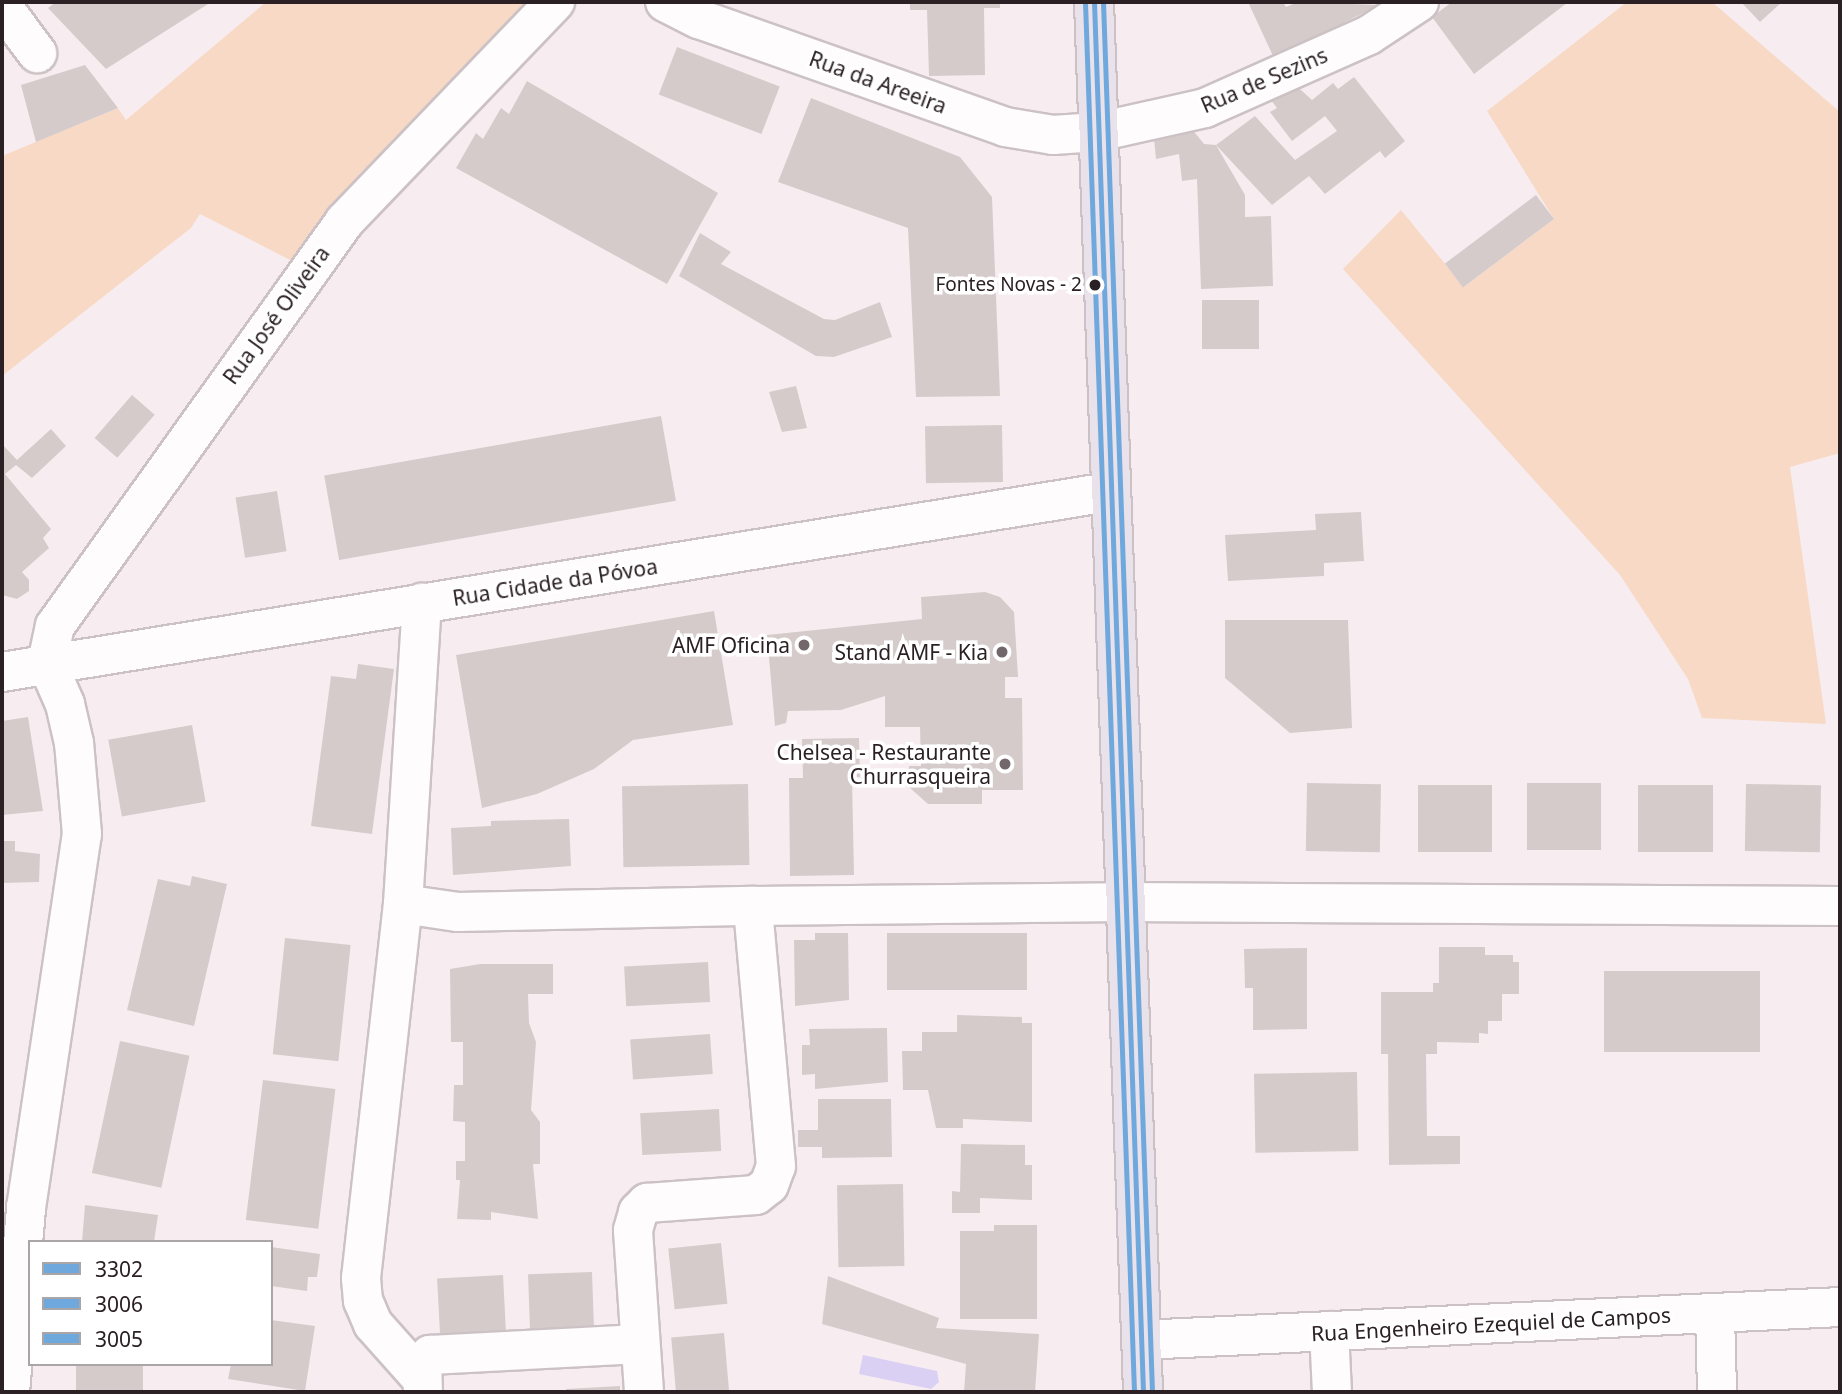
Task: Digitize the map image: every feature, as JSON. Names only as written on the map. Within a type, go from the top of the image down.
[{"type":"main road","points":[[1094,2],[1123,902],[1143,1392]]},
{"type":"street","name":"Rua José Oliveira","points":[[47,663],[55,625],[70,601],[344,222],[555,2]]},
{"type":"street","name":"Rua da Areeira","points":[[665,2],[699,19],[1005,128],[1053,135],[1098,132]]},
{"type":"street","name":"Rua de Sezins","points":[[1098,132],[1205,108],[1369,35],[1419,2]]},
{"type":"street","points":[[2,6],[37,53]]},
{"type":"street","name":"Rua Cidade da Póvoa","points":[[2,672],[1109,492]]},
{"type":"street","points":[[422,603],[403,904],[361,1278],[363,1301],[373,1324],[422,1386]]},
{"type":"street","points":[[10,1392],[26,1208],[82,834],[74,743],[65,704],[47,663]]},
{"type":"street","points":[[403,904],[458,912],[1123,902],[1840,906]]},
{"type":"street","points":[[644,1392],[633,1230],[638,1212],[648,1203],[756,1195],[769,1185],[776,1167],[753,906]]},
{"type":"street","name":"Rua Engenheiro Ezequiel de Campos","points":[[1141,1340],[1840,1307]]},
{"type":"street","points":[[1715,1314],[1717,1392]]},
{"type":"street","points":[[1329,1331],[1332,1392]]},
{"type":"street","points":[[422,1386],[422,1362],[430,1355],[640,1343]]},
{"type":"shaded area","points":[[266,2],[536,2],[294,262],[200,214],[191,228],[2,376],[2,156],[118,108],[126,120]]},
{"type":"shaded area","points":[[1627,2],[1712,2],[1840,112],[1840,453],[1790,467],[1826,724],[1702,718],[1688,679],[1620,575],[1343,269],[1401,210],[1464,287],[1554,219],[1487,111]]},
{"type":"shaded area","points":[[863,1355],[937,1371],[939,1382],[931,1389],[859,1374]]},
{"type":"building","points":[[56,2],[208,4],[106,69],[48,8]]},
{"type":"building","points":[[910,2],[1000,2],[1000,8],[984,8],[985,75],[929,76],[927,10],[910,10]]},
{"type":"building","points":[[1248,2],[1283,2],[1286,7],[1298,2],[1379,5],[1274,58]]},
{"type":"building","points":[[1452,2],[1567,3],[1474,74],[1432,17]]},
{"type":"building","points":[[1741,2],[1782,2],[1760,22]]},
{"type":"building","points":[[677,47],[780,86],[761,134],[659,95]]},
{"type":"building","points":[[85,65],[118,108],[36,142],[21,85]]},
{"type":"building","points":[[1354,77],[1405,141],[1385,158],[1380,151],[1325,194],[1309,176],[1272,205],[1216,145],[1255,116],[1295,160],[1337,131],[1325,116],[1292,141],[1270,112],[1277,108],[1265,92],[1290,80],[1312,100],[1333,83],[1338,89]]},
{"type":"building","points":[[527,81],[718,193],[667,284],[456,168],[476,133],[483,139],[501,108],[509,114]]},
{"type":"building","points":[[811,98],[960,157],[992,197],[1000,396],[916,397],[908,228],[778,182]]},
{"type":"building","points":[[1187,123],[1204,144],[1216,145],[1245,195],[1245,217],[1271,216],[1273,286],[1201,289],[1197,179],[1182,181],[1179,154],[1156,159],[1153,129]]},
{"type":"building","points":[[1536,195],[1554,219],[1463,288],[1445,264]]},
{"type":"building","points":[[700,233],[731,252],[721,264],[824,319],[835,320],[880,302],[892,337],[834,357],[816,356],[679,276]]},
{"type":"building","points":[[1202,300],[1259,300],[1259,349],[1202,349]]},
{"type":"building","points":[[796,386],[807,428],[782,432],[769,392]]},
{"type":"building","points":[[132,395],[155,415],[117,458],[95,438]]},
{"type":"building","points":[[661,416],[676,501],[339,560],[324,475]]},
{"type":"building","points":[[1002,425],[1003,482],[926,483],[925,426]]},
{"type":"building","points":[[51,429],[66,446],[32,478],[16,465],[5,474],[51,529],[43,538],[49,548],[22,572],[29,580],[29,591],[17,599],[2,595],[2,444],[17,460]]},
{"type":"building","points":[[277,491],[287,551],[245,558],[236,498]]},
{"type":"building","points":[[1361,512],[1364,561],[1324,563],[1324,576],[1228,581],[1225,535],[1316,530],[1315,514]]},
{"type":"building","points":[[985,592],[1000,597],[1014,612],[1018,677],[1005,677],[1005,698],[1022,698],[1023,790],[982,790],[982,804],[928,804],[909,787],[909,766],[921,766],[920,727],[885,727],[885,696],[841,710],[788,711],[786,723],[775,726],[767,635],[922,619],[921,597]]},
{"type":"building","points":[[714,611],[733,725],[633,740],[594,769],[537,794],[482,808],[456,655]]},
{"type":"building","points":[[1225,620],[1348,620],[1352,728],[1290,733],[1225,678]]},
{"type":"building","points":[[358,664],[394,669],[372,834],[311,826],[331,676],[356,679]]},
{"type":"building","points":[[28,717],[43,811],[2,815],[2,721]]},
{"type":"building","points":[[192,725],[206,802],[122,817],[108,740]]},
{"type":"building","points":[[859,738],[860,777],[852,777],[854,875],[790,876],[789,778],[803,778],[802,739]]},
{"type":"building","points":[[1307,783],[1381,784],[1380,852],[1306,851]]},
{"type":"building","points":[[1527,783],[1601,783],[1601,850],[1527,850]]},
{"type":"building","points":[[748,784],[749,865],[623,867],[622,786]]},
{"type":"building","points":[[1746,784],[1821,785],[1820,852],[1745,851]]},
{"type":"building","points":[[1418,785],[1492,785],[1492,852],[1418,852]]},
{"type":"building","points":[[1638,785],[1713,785],[1713,852],[1638,852]]},
{"type":"building","points":[[569,819],[571,866],[453,875],[451,828],[491,826],[491,821]]},
{"type":"building","points":[[2,841],[15,841],[15,851],[40,854],[39,882],[2,883]]},
{"type":"building","points":[[192,876],[227,884],[194,1026],[127,1010],[158,879],[190,886]]},
{"type":"building","points":[[815,933],[848,933],[849,1000],[795,1006],[794,940],[815,940]]},
{"type":"building","points":[[887,933],[1027,933],[1027,990],[887,990]]},
{"type":"building","points":[[285,938],[351,945],[338,1061],[273,1054]]},
{"type":"building","points":[[1439,947],[1485,947],[1485,955],[1513,955],[1513,962],[1519,962],[1519,994],[1502,994],[1502,1021],[1488,1021],[1488,1034],[1479,1033],[1479,1043],[1437,1042],[1437,1054],[1426,1054],[1427,1136],[1460,1136],[1460,1164],[1389,1165],[1388,1054],[1381,1054],[1381,992],[1433,992],[1433,983],[1439,983]]},
{"type":"building","points":[[1307,948],[1307,1029],[1253,1030],[1253,988],[1245,988],[1244,949]]},
{"type":"building","points":[[708,962],[710,1002],[626,1006],[624,966]]},
{"type":"building","points":[[480,964],[553,964],[553,994],[528,994],[529,1023],[536,1042],[531,1110],[540,1122],[540,1164],[533,1164],[538,1219],[491,1212],[491,1220],[457,1219],[460,1180],[456,1180],[456,1161],[465,1161],[465,1122],[453,1121],[454,1085],[463,1085],[463,1042],[451,1042],[450,969]]},
{"type":"building","points":[[1604,971],[1760,971],[1760,1052],[1604,1052]]},
{"type":"building","points":[[957,1015],[1022,1017],[1022,1023],[1032,1023],[1032,1122],[963,1119],[963,1128],[936,1128],[928,1090],[903,1090],[902,1051],[922,1051],[922,1032],[957,1032]]},
{"type":"building","points":[[887,1028],[888,1082],[815,1089],[815,1074],[802,1075],[802,1045],[810,1045],[809,1029]]},
{"type":"building","points":[[710,1034],[713,1074],[633,1079],[630,1040]]},
{"type":"building","points":[[120,1041],[189,1056],[161,1188],[92,1173]]},
{"type":"building","points":[[1357,1072],[1358,1151],[1255,1153],[1254,1074]]},
{"type":"building","points":[[263,1080],[335,1089],[318,1229],[246,1220]]},
{"type":"building","points":[[818,1099],[891,1099],[892,1157],[822,1158],[822,1147],[798,1147],[798,1130],[818,1130]]},
{"type":"building","points":[[719,1109],[721,1151],[642,1155],[640,1113]]},
{"type":"building","points":[[961,1144],[1025,1145],[1025,1165],[1032,1165],[1032,1200],[980,1198],[980,1213],[952,1213],[952,1191],[960,1192]]},
{"type":"building","points":[[903,1184],[904,1266],[838,1267],[837,1185]]},
{"type":"building","points":[[85,1205],[158,1215],[154,1240],[82,1240]]},
{"type":"building","points":[[994,1225],[1037,1225],[1037,1319],[960,1319],[960,1231],[994,1231]]},
{"type":"building","points":[[721,1243],[727,1304],[675,1309],[668,1249]]},
{"type":"building","points":[[273,1247],[320,1254],[317,1277],[308,1277],[307,1291],[273,1286]]},
{"type":"building","points":[[592,1272],[594,1328],[530,1330],[528,1274]]},
{"type":"building","points":[[503,1275],[506,1333],[440,1336],[437,1278]]},
{"type":"building","points":[[828,1276],[939,1318],[936,1328],[1039,1334],[1035,1392],[964,1392],[966,1364],[822,1324]]},
{"type":"building","points":[[273,1320],[315,1326],[305,1391],[228,1379],[231,1366],[273,1366]]},
{"type":"building","points":[[724,1333],[729,1392],[676,1392],[671,1338]]},
{"type":"building","points":[[76,1366],[143,1366],[143,1392],[76,1392]]},
{"type":"building","points":[[620,1386],[620,1392],[566,1392],[566,1389]]},
{"type":"transit line","name":"3006","points":[[1085,2],[1134,1392]]},
{"type":"transit line","name":"3302","points":[[1094,2],[1143,1392]]},
{"type":"transit line","name":"3005","points":[[1103,2],[1152,1392]]},
{"type":"place","name":"Fontes Novas - 2","points":[[1095,285]]},
{"type":"place","name":"AMF Oficina","points":[[804,645]]},
{"type":"place","name":"Stand AMF - Kia","points":[[1002,652]]},
{"type":"place","name":"Chelsea - Restaurante Churrasqueira","points":[[1005,764]]}]
